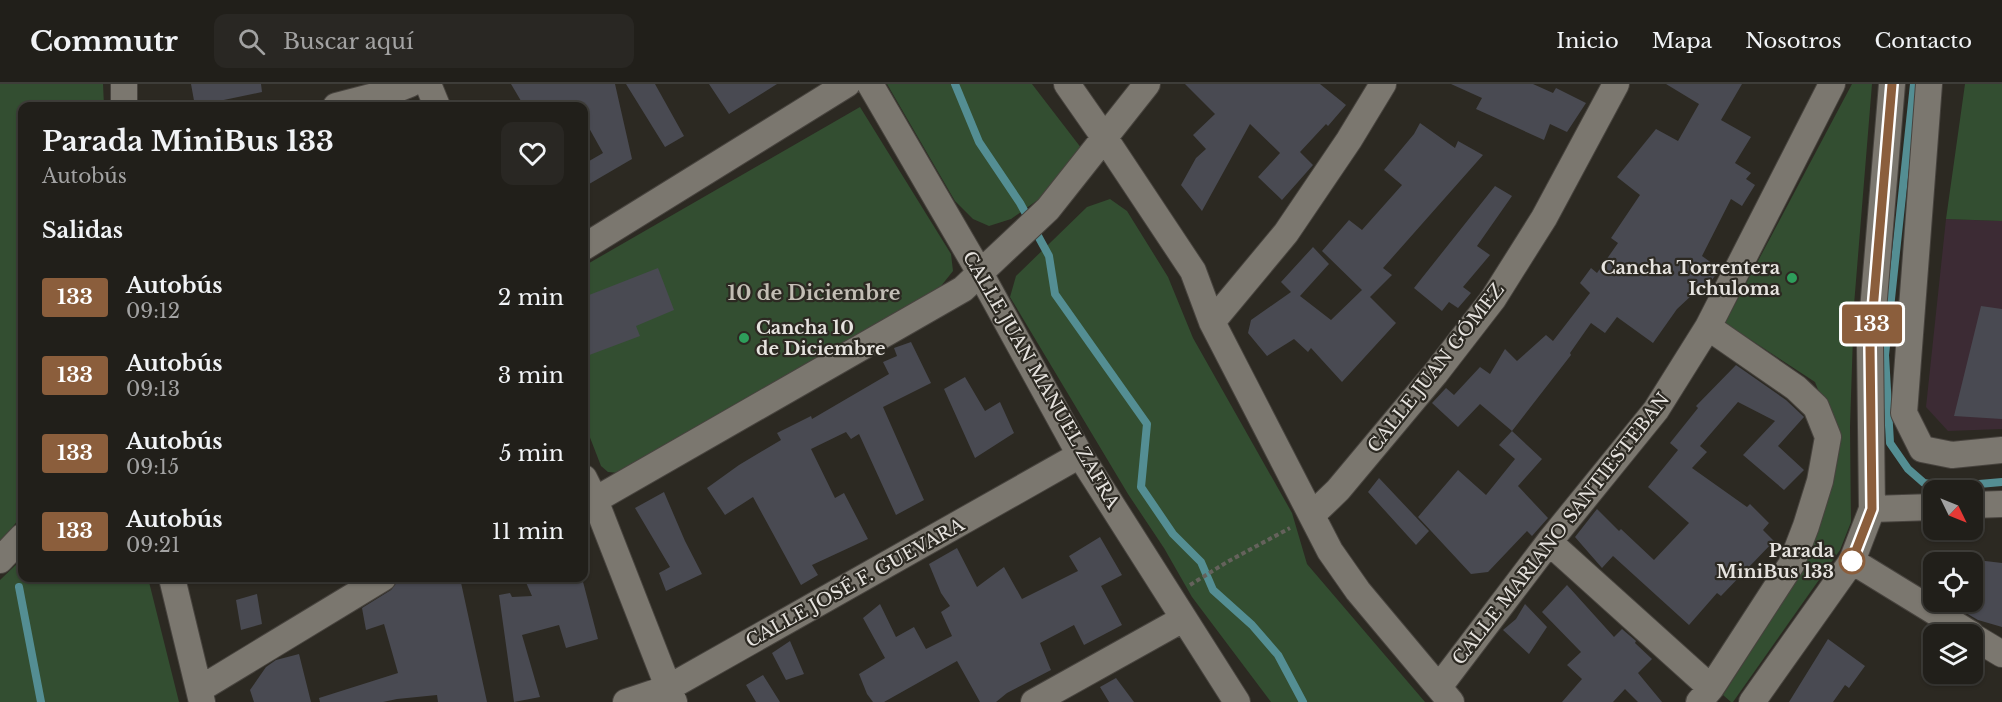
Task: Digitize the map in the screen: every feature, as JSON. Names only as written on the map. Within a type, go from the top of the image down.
[{"type":"street","points":[[124,84],[124,102]]},
{"type":"street","points":[[351,102],[410,84]]},
{"type":"street","points":[[428,84],[435,102]]},
{"type":"street","points":[[588,246],[847,84]]},
{"type":"street","name":"CALLE JUAN MANUEL ZAFRA","points":[[870,84],[980,273],[1080,455],[1237,702]]},
{"type":"street","points":[[1067,84],[1193,271],[1212,322],[1330,551],[1358,591],[1445,694]]},
{"type":"street","points":[[595,500],[963,289],[1048,209],[1147,84]]},
{"type":"street","points":[[1212,322],[1286,233],[1349,140],[1383,84]]},
{"type":"street","name":"CALLE JUAN GÓMEZ","points":[[1312,515],[1338,490],[1428,383],[1493,299],[1544,218],[1616,84]]},
{"type":"street","name":"CALLE MARIANO SANTIESTEBAN","points":[[1445,694],[1549,542],[1656,410],[1708,327],[1832,84]]},
{"type":"street","points":[[1752,702],[1852,561],[1872,509],[1870,346],[1892,84]]},
{"type":"street","points":[[1929,84],[1904,413],[1922,449],[1953,455],[2002,450]]},
{"type":"street","points":[[1549,542],[1705,695],[1791,565],[1820,481],[1828,437],[1816,407],[1796,388],[1708,327]]},
{"type":"street","name":"CALLE JOSÉ F. GUEVARA","points":[[626,702],[671,695],[1080,455]]},
{"type":"street","points":[[588,486],[671,695]]},
{"type":"street","points":[[1983,505],[2002,504]]},
{"type":"street","points":[[1872,509],[1923,507]]},
{"type":"street","points":[[0,560],[18,541]]},
{"type":"street","points":[[1852,561],[1954,624]]},
{"type":"street","points":[[173,582],[201,695],[377,582]]},
{"type":"street","points":[[1034,702],[1183,619]]},
{"type":"street","points":[[1983,642],[2002,654]]},
{"type":"path","points":[[1198,581],[1227,562],[1312,515]]},
{"type":"shaded area","points":[[1946,219],[2002,221],[2002,429],[1948,431],[1926,407]]},
{"type":"green space","points":[[0,84],[103,84],[104,102],[18,102],[18,520],[0,543]]},
{"type":"green space","points":[[887,84],[1032,84],[1085,153],[1053,189],[1011,219],[989,226],[973,219],[955,201]]},
{"type":"green space","points":[[1852,84],[1872,84],[1854,305],[1850,427],[1851,522],[1840,550],[1731,702],[1723,695],[1802,572],[1828,498],[1830,420],[1815,382],[1725,323]]},
{"type":"green space","points":[[1965,84],[2002,84],[2002,221],[1946,219]]},
{"type":"green space","points":[[860,107],[951,254],[953,271],[941,286],[618,473],[608,472],[601,466],[588,432],[588,264]]},
{"type":"green space","points":[[1110,199],[1127,211],[1168,277],[1193,338],[1292,513],[1307,564],[1425,702],[1271,702],[1192,597],[1010,297],[1016,276],[1087,207]]},
{"type":"green space","points":[[18,563],[18,582],[149,582],[179,702],[0,702],[0,580]]},
{"type":"building","points":[[191,84],[261,84],[262,92],[214,102],[194,102]]},
{"type":"building","points":[[511,84],[615,84],[632,159],[588,185],[588,162],[603,153],[588,126],[588,102],[522,102]]},
{"type":"building","points":[[626,84],[655,84],[684,136],[665,147]]},
{"type":"building","points":[[709,84],[777,84],[729,114]]},
{"type":"building","points":[[1185,84],[1320,84],[1346,105],[1328,126],[1326,124],[1300,152],[1313,165],[1282,200],[1258,177],[1280,153],[1250,124],[1202,211],[1181,185],[1196,158],[1206,149],[1193,135],[1215,114]]},
{"type":"building","points":[[1451,84],[1533,84],[1553,93],[1556,88],[1586,103],[1567,132],[1550,124],[1544,140],[1476,109],[1482,98]]},
{"type":"building","points":[[1666,84],[1742,84],[1721,120],[1751,137],[1735,163],[1751,173],[1746,179],[1755,185],[1742,206],[1731,199],[1702,256],[1720,269],[1709,284],[1706,282],[1677,309],[1653,343],[1617,317],[1605,333],[1591,323],[1570,353],[1571,355],[1512,431],[1480,404],[1458,427],[1432,403],[1446,388],[1454,395],[1480,367],[1490,374],[1505,349],[1517,361],[1546,335],[1553,341],[1590,293],[1580,283],[1591,268],[1597,273],[1618,243],[1611,238],[1640,195],[1617,177],[1656,129],[1678,141],[1699,104]]},
{"type":"building","points":[[1420,123],[1455,148],[1458,141],[1483,155],[1383,268],[1392,275],[1370,297],[1396,323],[1342,382],[1311,348],[1308,352],[1294,339],[1267,356],[1248,333],[1251,320],[1291,292],[1281,282],[1313,247],[1329,264],[1300,296],[1331,320],[1362,290],[1322,251],[1349,220],[1362,230],[1402,185],[1384,170],[1414,134]]},
{"type":"building","points":[[1495,186],[1512,196],[1477,246],[1490,255],[1463,287],[1471,293],[1458,308],[1449,302],[1442,311],[1414,288]]},
{"type":"building","points":[[658,268],[674,310],[636,326],[640,336],[588,356],[588,295]]},
{"type":"building","points":[[1981,306],[2002,309],[2002,419],[1954,416]]},
{"type":"building","points":[[911,342],[931,383],[883,407],[924,500],[896,515],[859,434],[851,439],[846,432],[811,449],[835,498],[844,493],[868,539],[812,565],[818,575],[801,585],[753,497],[725,515],[707,488],[739,465],[781,440],[777,433],[811,416],[812,419],[889,374],[883,362],[897,356],[894,348]]},
{"type":"building","points":[[1736,365],[1786,400],[1804,417],[1778,446],[1804,470],[1784,490],[1743,455],[1775,421],[1738,402],[1700,446],[1707,452],[1692,468],[1747,507],[1750,504],[1769,523],[1763,530],[1774,541],[1721,596],[1717,593],[1689,625],[1613,556],[1602,568],[1575,537],[1597,509],[1654,560],[1689,523],[1648,487],[1678,450],[1670,443],[1698,408],[1696,406]]},
{"type":"building","points":[[965,377],[985,411],[1000,402],[1014,433],[975,458],[944,389]]},
{"type":"building","points":[[1512,431],[1542,459],[1518,486],[1548,518],[1532,536],[1527,531],[1488,572],[1471,574],[1418,517],[1458,470],[1486,495],[1515,459],[1499,445]]},
{"type":"building","points":[[1379,478],[1429,531],[1416,545],[1368,492]]},
{"type":"building","points":[[664,492],[702,574],[666,591],[659,573],[670,567],[635,508]]},
{"type":"building","points":[[1100,537],[1122,575],[1101,586],[1122,625],[1084,645],[1074,625],[1040,643],[1051,670],[1007,693],[996,702],[980,702],[957,661],[884,702],[873,702],[867,694],[859,674],[885,658],[863,618],[880,604],[896,637],[914,627],[926,649],[952,636],[941,612],[950,606],[941,593],[929,564],[957,548],[977,587],[1004,567],[1022,599],[1078,571],[1069,556]]},
{"type":"building","points":[[1983,561],[2002,563],[2002,627],[1978,620],[1964,612],[1983,612]]},
{"type":"building","points":[[397,582],[461,582],[487,702],[438,702],[437,695],[383,702],[320,702],[319,698],[398,673],[384,624],[366,630],[362,608],[391,590]]},
{"type":"building","points":[[526,582],[583,582],[598,639],[566,648],[559,625],[522,635],[540,697],[514,702],[499,595],[510,593],[512,597],[532,596]]},
{"type":"building","points":[[1567,585],[1614,637],[1622,629],[1652,659],[1638,673],[1662,702],[1638,702],[1625,689],[1613,702],[1562,702],[1582,679],[1567,665],[1581,652],[1542,612]]},
{"type":"building","points":[[257,594],[262,624],[241,630],[236,600]]},
{"type":"building","points":[[1525,604],[1547,627],[1529,654],[1503,630],[1516,619]]},
{"type":"building","points":[[1828,639],[1865,666],[1849,688],[1845,685],[1833,702],[1789,702]]},
{"type":"building","points":[[790,641],[804,674],[786,680],[772,653]]},
{"type":"building","points":[[299,654],[311,702],[254,702],[250,690],[266,667],[276,660]]},
{"type":"building","points":[[763,675],[780,702],[756,702],[746,685]]},
{"type":"building","points":[[1116,678],[1134,702],[1109,702],[1100,687]]},
{"type":"waterway","points":[[955,84],[979,142],[1020,203],[1049,256],[1055,294],[1147,424],[1141,487],[1173,534],[1201,562],[1213,590],[1252,625],[1278,655],[1303,702]]},
{"type":"waterway","points":[[1914,84],[1885,355],[1890,443],[1908,469],[1924,483],[1945,487],[2002,482]]},
{"type":"waterway","points":[[19,587],[41,702]]},
{"type":"bus line","name":"133","points":[[1852,561],[1872,509],[1870,346],[1892,84]]},
{"type":"place","name":"Cancha Torrentera Ichuloma","points":[[1792,278]]},
{"type":"place","name":"Cancha 10 de Diciembre","points":[[744,338]]},
{"type":"place","name":"Parada MiniBus 133","points":[[1852,561]]},
{"type":"district","name":"10 de Diciembre","points":[[814,293]]}]
